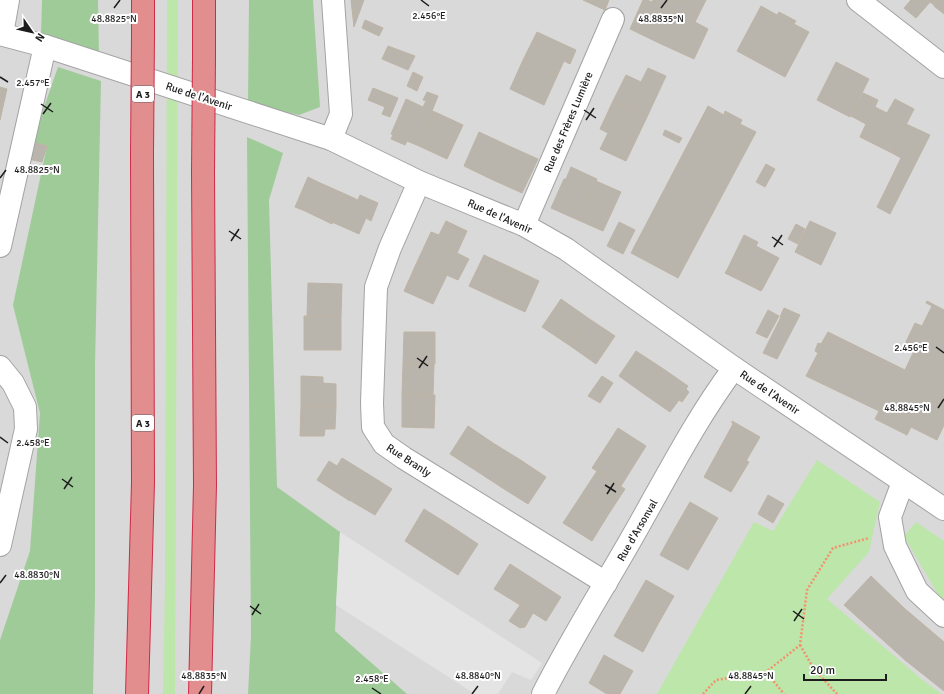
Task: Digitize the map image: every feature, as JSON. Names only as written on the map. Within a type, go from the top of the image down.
[{"type":"highway","name":"A 3","points":[[137,694],[143,483],[143,0]]},
{"type":"highway","points":[[200,694],[205,485],[203,172],[204,0]]},
{"type":"street","points":[[1,34],[8,0]]},
{"type":"street","points":[[331,139],[341,114],[333,0]]},
{"type":"street","points":[[858,0],[944,67]]},
{"type":"street","name":"Rue des Frères Lumière","points":[[524,225],[613,19]]},
{"type":"street","name":"Rue de l'Avenir","points":[[1,34],[45,46],[331,139],[419,182],[524,225],[566,249],[734,368],[944,509]]},
{"type":"street","points":[[0,246],[45,46]]},
{"type":"street","name":"Rue Branly","points":[[419,182],[390,248],[376,287],[372,403],[373,427],[384,444],[404,458],[606,583]]},
{"type":"street","points":[[0,367],[14,383],[25,407],[26,429],[0,545]]},
{"type":"street","name":"Rue d'Arsonval","points":[[543,694],[557,665],[606,583],[712,397],[734,368]]},
{"type":"street","points":[[903,482],[890,517],[895,546],[917,591],[944,616]]},
{"type":"path","points":[[837,694],[814,669],[800,646],[807,590],[833,548],[892,532]]},
{"type":"path","points":[[702,694],[716,680],[766,672],[800,646]]},
{"type":"path","points":[[766,672],[784,694]]},
{"type":"shaded area","points":[[0,0],[944,0],[944,694],[0,694]]},
{"type":"shaded area","points":[[340,532],[542,663],[531,680],[512,672],[498,694],[475,694],[336,605]]},
{"type":"green space","points":[[42,0],[98,0],[99,57],[41,34]]},
{"type":"green space","points":[[167,0],[178,0],[175,694],[163,694],[165,583]]},
{"type":"green space","points":[[249,0],[313,0],[320,107],[299,115],[248,103]]},
{"type":"green space","points":[[58,67],[101,81],[95,367],[95,597],[93,694],[0,694],[0,640],[30,551],[40,413],[13,305],[47,146],[32,142]]},
{"type":"green space","points":[[247,137],[283,153],[269,200],[277,487],[340,532],[335,631],[407,694],[248,694],[251,636]]},
{"type":"green space","points":[[817,460],[880,502],[869,552],[827,599],[924,681],[942,694],[657,694],[754,522],[773,531]]},
{"type":"green space","points":[[916,522],[944,541],[944,602],[940,598],[904,536]]},
{"type":"building","points":[[351,0],[364,0],[354,27]]},
{"type":"building","points":[[583,0],[609,0],[605,10]]},
{"type":"building","points":[[643,0],[652,2],[653,0],[679,0],[659,43],[630,29]]},
{"type":"building","points":[[679,0],[706,0],[695,22],[708,29],[694,59],[659,43]]},
{"type":"building","points":[[911,0],[938,0],[934,5],[930,2],[916,18],[904,8]]},
{"type":"building","points":[[938,0],[944,0],[944,14],[934,6]]},
{"type":"building","points":[[761,6],[777,15],[779,12],[796,21],[794,24],[809,32],[785,77],[737,51]]},
{"type":"building","points":[[365,20],[383,28],[379,36],[362,28]]},
{"type":"building","points":[[537,32],[576,50],[570,64],[564,61],[557,76],[523,60]]},
{"type":"building","points":[[388,46],[415,56],[408,70],[382,59]]},
{"type":"building","points":[[523,60],[557,76],[544,105],[510,89]]},
{"type":"building","points":[[836,62],[869,79],[850,117],[817,100]]},
{"type":"building","points":[[648,68],[666,76],[647,117],[613,101],[626,75],[641,82]]},
{"type":"building","points":[[413,72],[423,77],[417,91],[407,86]]},
{"type":"building","points":[[0,87],[7,89],[0,120]]},
{"type":"building","points":[[373,88],[398,98],[390,117],[382,114],[385,107],[368,100]]},
{"type":"building","points":[[427,92],[438,96],[432,111],[435,112],[419,146],[407,141],[405,145],[391,139],[393,135],[391,134],[406,99],[423,107],[426,101],[423,100]]},
{"type":"building","points":[[863,93],[878,100],[875,107],[887,113],[895,99],[914,109],[892,153],[860,137],[866,124],[851,116]]},
{"type":"building","points":[[613,101],[647,117],[626,161],[600,149],[608,133],[600,129]]},
{"type":"building","points":[[708,106],[724,115],[725,111],[742,120],[740,124],[756,132],[678,278],[631,253]]},
{"type":"building","points":[[435,112],[463,125],[447,159],[419,146]]},
{"type":"building","points":[[906,124],[930,135],[897,200],[884,193],[901,158],[892,153]]},
{"type":"building","points":[[665,130],[682,138],[679,143],[663,135]]},
{"type":"building","points":[[479,132],[509,146],[493,180],[464,166]]},
{"type":"building","points":[[32,142],[47,146],[42,162],[28,159]]},
{"type":"building","points":[[509,146],[538,159],[522,193],[493,180]]},
{"type":"building","points":[[766,164],[775,169],[765,187],[756,182]]},
{"type":"building","points":[[571,167],[597,179],[578,220],[551,208]]},
{"type":"building","points":[[308,177],[318,182],[305,211],[295,207]]},
{"type":"building","points":[[596,181],[621,192],[603,231],[578,220]]},
{"type":"building","points":[[318,182],[345,194],[332,224],[305,211]]},
{"type":"building","points":[[884,193],[897,200],[890,214],[877,207]]},
{"type":"building","points":[[345,194],[358,200],[360,195],[378,203],[371,221],[366,218],[359,234],[332,222]]},
{"type":"building","points":[[446,221],[467,231],[457,253],[469,259],[458,280],[417,262],[431,232],[439,235]]},
{"type":"building","points":[[810,221],[836,233],[821,265],[795,252]]},
{"type":"building","points":[[619,222],[635,230],[623,254],[607,246]]},
{"type":"building","points":[[796,224],[805,229],[798,244],[788,239]]},
{"type":"building","points":[[744,235],[758,242],[756,246],[779,258],[763,288],[727,270]]},
{"type":"building","points":[[484,255],[512,268],[497,299],[469,286]]},
{"type":"building","points":[[417,262],[447,275],[433,304],[404,291]]},
{"type":"building","points":[[512,268],[539,281],[525,312],[497,299]]},
{"type":"building","points":[[727,270],[763,288],[761,291],[725,273]]},
{"type":"building","points":[[308,283],[342,284],[341,317],[307,316]]},
{"type":"building","points":[[561,299],[588,318],[569,345],[542,327]]},
{"type":"building","points":[[927,301],[944,310],[944,425],[937,440],[911,427],[907,435],[875,419],[879,411],[808,377],[830,333],[905,370],[914,351],[904,346],[915,323],[922,326],[932,306],[926,303]]},
{"type":"building","points":[[784,308],[800,315],[777,359],[763,353]]},
{"type":"building","points":[[768,310],[779,316],[767,338],[756,333]]},
{"type":"building","points":[[304,316],[341,317],[341,350],[304,350]]},
{"type":"building","points":[[588,318],[615,336],[596,364],[569,345]]},
{"type":"building","points":[[404,332],[435,332],[435,364],[403,364]]},
{"type":"building","points":[[828,332],[830,333],[808,377],[806,376],[818,353],[815,351],[818,343],[821,344]]},
{"type":"building","points":[[636,351],[662,368],[644,394],[619,376]]},
{"type":"building","points":[[403,364],[434,364],[433,395],[402,395]]},
{"type":"building","points":[[662,368],[688,386],[686,389],[689,392],[682,402],[679,400],[670,412],[644,394]]},
{"type":"building","points":[[301,376],[323,377],[323,383],[336,384],[336,407],[301,406]]},
{"type":"building","points":[[602,376],[613,383],[600,403],[588,396]]},
{"type":"building","points":[[402,395],[435,395],[434,428],[402,427]]},
{"type":"building","points":[[301,406],[336,407],[335,429],[325,429],[324,436],[300,436]]},
{"type":"building","points":[[732,421],[760,437],[746,461],[721,446],[733,424]]},
{"type":"building","points":[[468,426],[493,443],[475,470],[450,454]]},
{"type":"building","points":[[618,428],[646,446],[621,486],[592,468]]},
{"type":"building","points":[[493,443],[519,459],[501,487],[475,470]]},
{"type":"building","points":[[721,446],[749,462],[731,492],[704,477]]},
{"type":"building","points":[[342,458],[368,474],[350,501],[317,480],[329,461],[337,466]]},
{"type":"building","points":[[519,459],[546,477],[528,504],[501,487]]},
{"type":"building","points":[[597,471],[625,489],[608,515],[580,497]]},
{"type":"building","points":[[368,474],[392,489],[375,515],[351,501]]},
{"type":"building","points":[[768,495],[784,504],[773,523],[758,514]]},
{"type":"building","points":[[580,497],[608,515],[592,541],[563,523]]},
{"type":"building","points":[[690,502],[718,518],[703,544],[675,528]]},
{"type":"building","points":[[424,509],[451,526],[431,558],[405,541]]},
{"type":"building","points":[[451,526],[478,544],[458,575],[431,558]]},
{"type":"building","points":[[675,528],[703,544],[688,570],[660,555]]},
{"type":"building","points":[[510,564],[535,580],[520,605],[494,589]]},
{"type":"building","points":[[871,576],[904,608],[944,642],[944,691],[905,660],[844,605]]},
{"type":"building","points":[[535,580],[561,597],[546,621],[520,605]]},
{"type":"building","points":[[646,580],[674,596],[658,624],[630,608]]},
{"type":"building","points":[[520,605],[533,613],[525,627],[520,628],[509,621]]},
{"type":"building","points":[[630,608],[658,624],[643,652],[614,636]]},
{"type":"building","points":[[604,655],[633,671],[620,694],[607,694],[589,683]]}]
